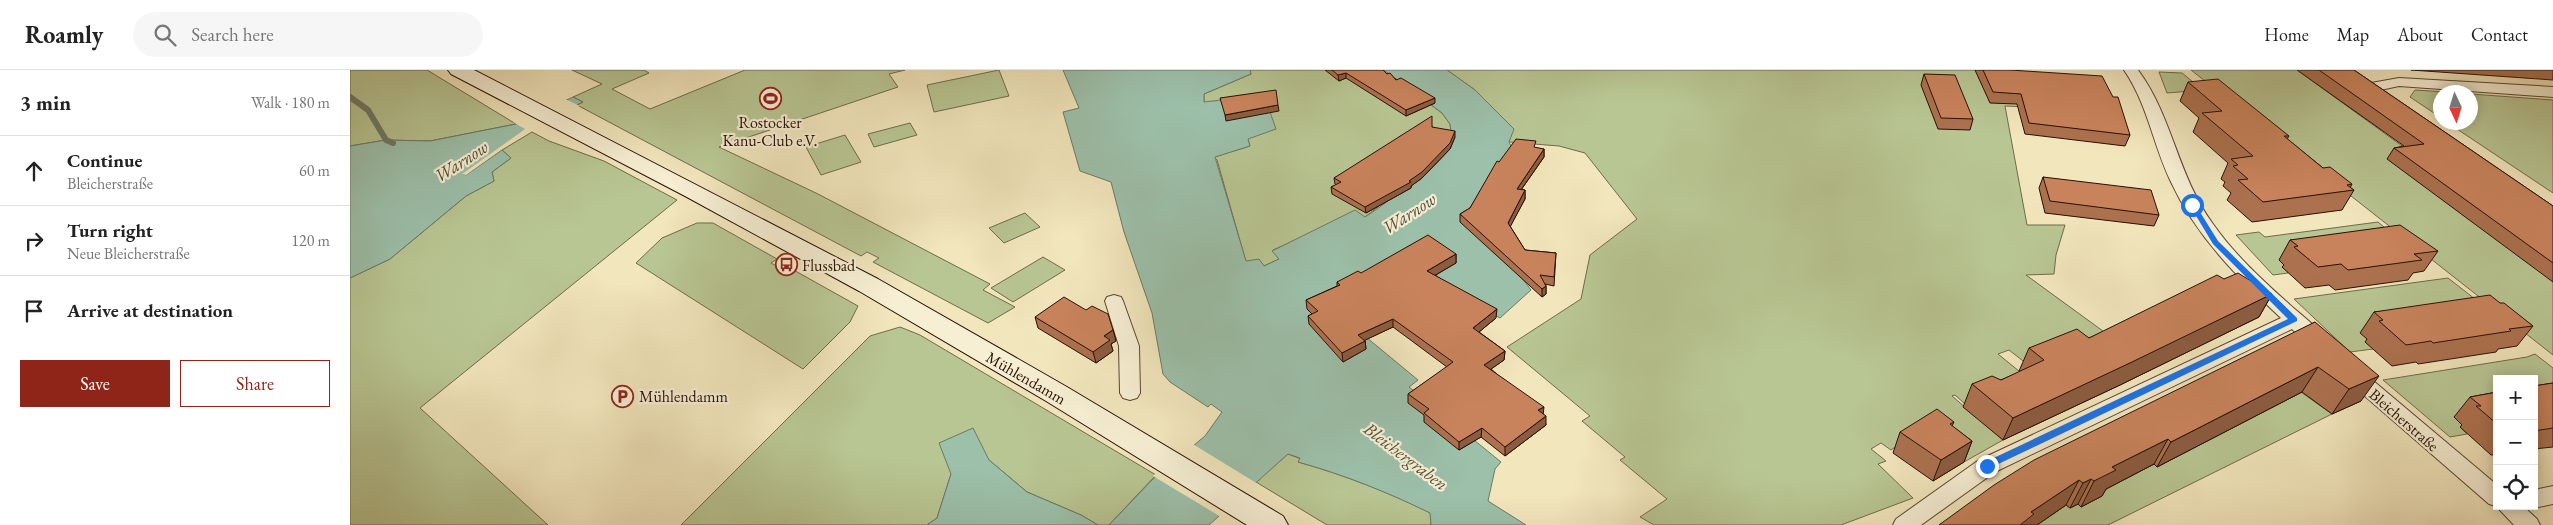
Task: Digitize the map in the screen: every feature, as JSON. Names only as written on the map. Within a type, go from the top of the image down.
[{"type":"main road","name":"Mühlendamm","points":[[458,70],[573,129],[911,310],[1166,459],[1272,525]]},
{"type":"street","name":"Bleicherstraße","points":[[2131,70],[2146,94],[2178,181],[2209,233],[2294,320],[2404,421],[2493,495]]},
{"type":"street","points":[[2361,75],[2392,97]]},
{"type":"street","points":[[2376,86],[2399,82],[2553,92]]},
{"type":"street","points":[[1114,301],[1128,332],[1132,374],[1130,393]]},
{"type":"street","points":[[1904,525],[1987,466],[2294,320]]},
{"type":"street","points":[[2538,498],[2553,496]]},
{"type":"street","points":[[2511,510],[2529,525]]},
{"type":"shaded area","points":[[350,70],[427,70],[516,124],[430,141],[386,140],[350,146]]},
{"type":"shaded area","points":[[572,70],[644,70],[649,73],[612,89],[650,109],[745,70],[905,70],[889,74],[898,87],[719,147],[818,194],[990,284],[983,290],[1015,307],[988,323],[873,262],[879,258],[867,252],[861,256],[577,105],[583,102],[573,97],[602,84]]},
{"type":"shaded area","points":[[999,70],[1009,96],[934,112],[927,85]]},
{"type":"shaded area","points":[[1250,70],[1384,70],[1442,113],[1450,124],[1452,139],[1412,181],[1365,217],[1305,236],[1273,250],[1279,259],[1264,266],[1246,262],[1217,160],[1214,157],[1250,146],[1248,139],[1204,103],[1204,94],[1251,74]]},
{"type":"shaded area","points":[[1447,70],[2008,70],[2026,107],[2005,106],[2027,225],[2065,225],[2056,255],[2054,274],[2026,275],[2118,342],[2036,371],[2009,350],[1998,354],[2030,380],[1965,404],[1955,395],[1952,396],[2003,440],[1964,462],[1926,426],[1891,450],[1881,443],[1871,449],[1886,461],[1878,464],[1913,498],[1841,525],[1654,525],[1640,517],[1667,499],[1620,460],[1625,457],[1582,421],[1590,416],[1507,347],[1581,299],[1590,255],[1637,219],[1585,153],[1559,146],[1509,142],[1475,90]]},
{"type":"shaded area","points":[[2191,70],[2297,70],[2416,156],[2553,281],[2553,355]]},
{"type":"shaded area","points":[[2159,72],[2182,73],[2203,90],[2167,93]]},
{"type":"shaded area","points":[[2415,90],[2433,91],[2433,112],[2410,97]]},
{"type":"shaded area","points":[[2478,95],[2553,100],[2553,193],[2458,130],[2478,130]]},
{"type":"shaded area","points":[[910,123],[917,135],[874,147],[868,134]]},
{"type":"shaded area","points":[[532,132],[549,141],[604,161],[677,200],[420,408],[548,525],[350,525],[350,278],[390,259],[466,196],[494,181],[492,172],[511,158],[502,150]]},
{"type":"shaded area","points":[[845,135],[861,162],[821,175],[806,147]]},
{"type":"shaded area","points":[[1025,213],[1040,227],[1004,243],[989,228]]},
{"type":"shaded area","points":[[2378,222],[2403,243],[2286,267],[2288,273],[2273,275],[2236,235],[2259,232],[2265,237]]},
{"type":"shaded area","points":[[697,223],[713,223],[777,259],[771,263],[785,271],[790,268],[858,306],[850,322],[803,369],[636,263],[662,238]]},
{"type":"shaded area","points":[[1043,257],[1065,270],[1013,302],[991,288]]},
{"type":"shaded area","points":[[2448,278],[2493,313],[2366,342],[2373,349],[2350,352],[2294,299]]},
{"type":"shaded area","points":[[900,327],[920,335],[1156,475],[1109,525],[1098,525],[1081,515],[1027,492],[989,460],[951,474],[937,518],[927,525],[681,525],[870,336]]},
{"type":"shaded area","points":[[2535,354],[2553,368],[2553,401],[2538,403],[2538,375],[2493,375],[2493,412],[2455,417],[2464,427],[2461,428],[2467,434],[2450,437],[2383,380],[2527,357]]},
{"type":"shaded area","points":[[2298,390],[2332,414],[2108,525],[2037,525],[2066,505],[2070,508],[2154,464],[2157,467],[2176,457],[2190,446],[2193,448]]},
{"type":"shaded area","points":[[1288,454],[1301,459],[1298,462],[1366,484],[1431,513],[1431,525],[1327,525],[1256,482]]},
{"type":"water","points":[[1063,70],[1250,70],[1251,74],[1204,94],[1204,102],[1264,95],[1276,129],[1248,139],[1250,146],[1215,157],[1246,261],[1259,259],[1264,266],[1279,259],[1272,251],[1355,210],[1365,217],[1377,209],[1411,181],[1452,139],[1450,124],[1442,113],[1384,70],[1447,70],[1475,90],[1514,129],[1509,142],[1514,152],[1485,228],[1531,290],[1500,318],[1429,280],[1455,263],[1428,236],[1366,337],[1418,380],[1409,387],[1501,462],[1495,469],[1488,501],[1526,525],[1431,525],[1430,513],[1366,484],[1298,462],[1300,458],[1288,454],[1209,525],[1109,525],[1152,480],[1205,436],[1222,412],[1211,404],[1208,407],[1170,382],[1163,374],[1152,313],[1124,232],[1111,182],[1080,171],[1063,112],[1079,108]]},
{"type":"water","name":"Warnow","points":[[573,97],[583,102],[526,129],[463,174],[466,175],[502,150],[511,158],[492,172],[494,181],[466,196],[390,259],[350,278],[350,146],[386,140],[430,141],[516,124]]},
{"type":"water","points":[[973,428],[989,460],[1027,492],[1081,515],[1098,525],[927,525],[937,518],[951,474],[939,443]]},
{"type":"pier","points":[[565,99],[580,106],[527,131],[466,175],[462,174],[525,129],[513,122]]},
{"type":"pier","points":[[1191,443],[1258,484],[1221,517],[1153,476]]},
{"type":"building","points":[[1332,70],[1383,70],[1387,74],[1390,73],[1396,80],[1401,78],[1435,98],[1406,110],[1346,73],[1338,75]]},
{"type":"building","points":[[1983,70],[2102,76],[2113,97],[2118,97],[2130,135],[2029,123],[2021,94],[1993,92]]},
{"type":"building","points":[[2319,70],[2354,70],[2433,124],[2433,130],[2442,130],[2553,206],[2553,263],[2394,148],[2424,144]]},
{"type":"building","points":[[1924,74],[1955,75],[1973,119],[1941,118]]},
{"type":"building","points":[[2218,79],[2289,136],[2284,136],[2323,168],[2330,167],[2352,184],[2347,185],[2354,190],[2263,202],[2238,180],[2248,179],[2233,166],[2238,165],[2231,159],[2253,156],[2202,113],[2222,111],[2188,82]]},
{"type":"building","points":[[1276,90],[1278,105],[1225,115],[1220,98]]},
{"type":"building","points":[[1432,116],[1432,127],[1455,131],[1450,143],[1422,172],[1409,181],[1411,182],[1365,207],[1331,187],[1341,182],[1334,178]]},
{"type":"building","points":[[1516,139],[1536,141],[1534,147],[1544,149],[1517,189],[1525,190],[1508,223],[1525,250],[1556,253],[1554,277],[1540,275],[1546,286],[1542,289],[1460,214],[1470,208],[1497,161],[1499,162]]},
{"type":"building","points":[[2043,177],[2151,190],[2159,215],[2050,201]]},
{"type":"building","points":[[2400,225],[2438,251],[2414,254],[2422,260],[2348,270],[2341,264],[2318,267],[2294,247],[2298,246],[2290,240]]},
{"type":"building","points":[[1428,235],[1456,254],[1427,271],[1497,309],[1473,328],[1505,351],[1484,365],[1544,407],[1538,410],[1546,416],[1505,447],[1482,428],[1459,442],[1424,413],[1429,409],[1408,394],[1453,362],[1393,319],[1358,335],[1365,341],[1342,353],[1308,316],[1318,311],[1306,300],[1340,285],[1337,282],[1358,271],[1361,273]]},
{"type":"building","points":[[2238,273],[2272,294],[2013,418],[1972,384],[1992,376],[2001,380],[2044,360],[2029,348],[2077,329],[2089,338],[2217,275],[2224,279]]},
{"type":"building","points":[[2490,295],[2500,303],[2504,303],[2533,326],[2433,343],[2431,341],[2406,345],[2379,321],[2383,320],[2374,312]]},
{"type":"building","points":[[1064,297],[1086,310],[1092,306],[1108,314],[1113,330],[1104,336],[1110,340],[1093,352],[1035,317]]},
{"type":"building","points":[[2315,322],[2379,376],[2349,389],[2318,367],[2171,442],[2168,439],[2112,467],[2116,470],[2094,481],[2091,479],[2083,483],[2079,480],[2031,512],[2034,514],[2020,525],[1939,525],[1994,485],[2034,460]]},
{"type":"building","points":[[2553,383],[2553,428],[2538,430],[2538,385]]},
{"type":"building","points":[[2493,393],[2493,421],[2476,406],[2481,406],[2470,397]]},
{"type":"building","points":[[1937,409],[1954,422],[1950,424],[1972,441],[1941,460],[1900,432]]},
{"type":"waterway","points":[[350,97],[368,110],[386,140],[393,143]]},
{"type":"place","name":"Rostocker Kanu-Club e.V.","points":[[770,98]]},
{"type":"place","name":"Flussbad","points":[[786,265]]},
{"type":"place","name":"Mühlendamm","points":[[623,396]]},
{"type":"route","points":[[1987,466],[2294,320],[2216,242],[2192,205]]},
{"type":"water label","name":"Bleichergraben","points":[[1406,456]]}]
